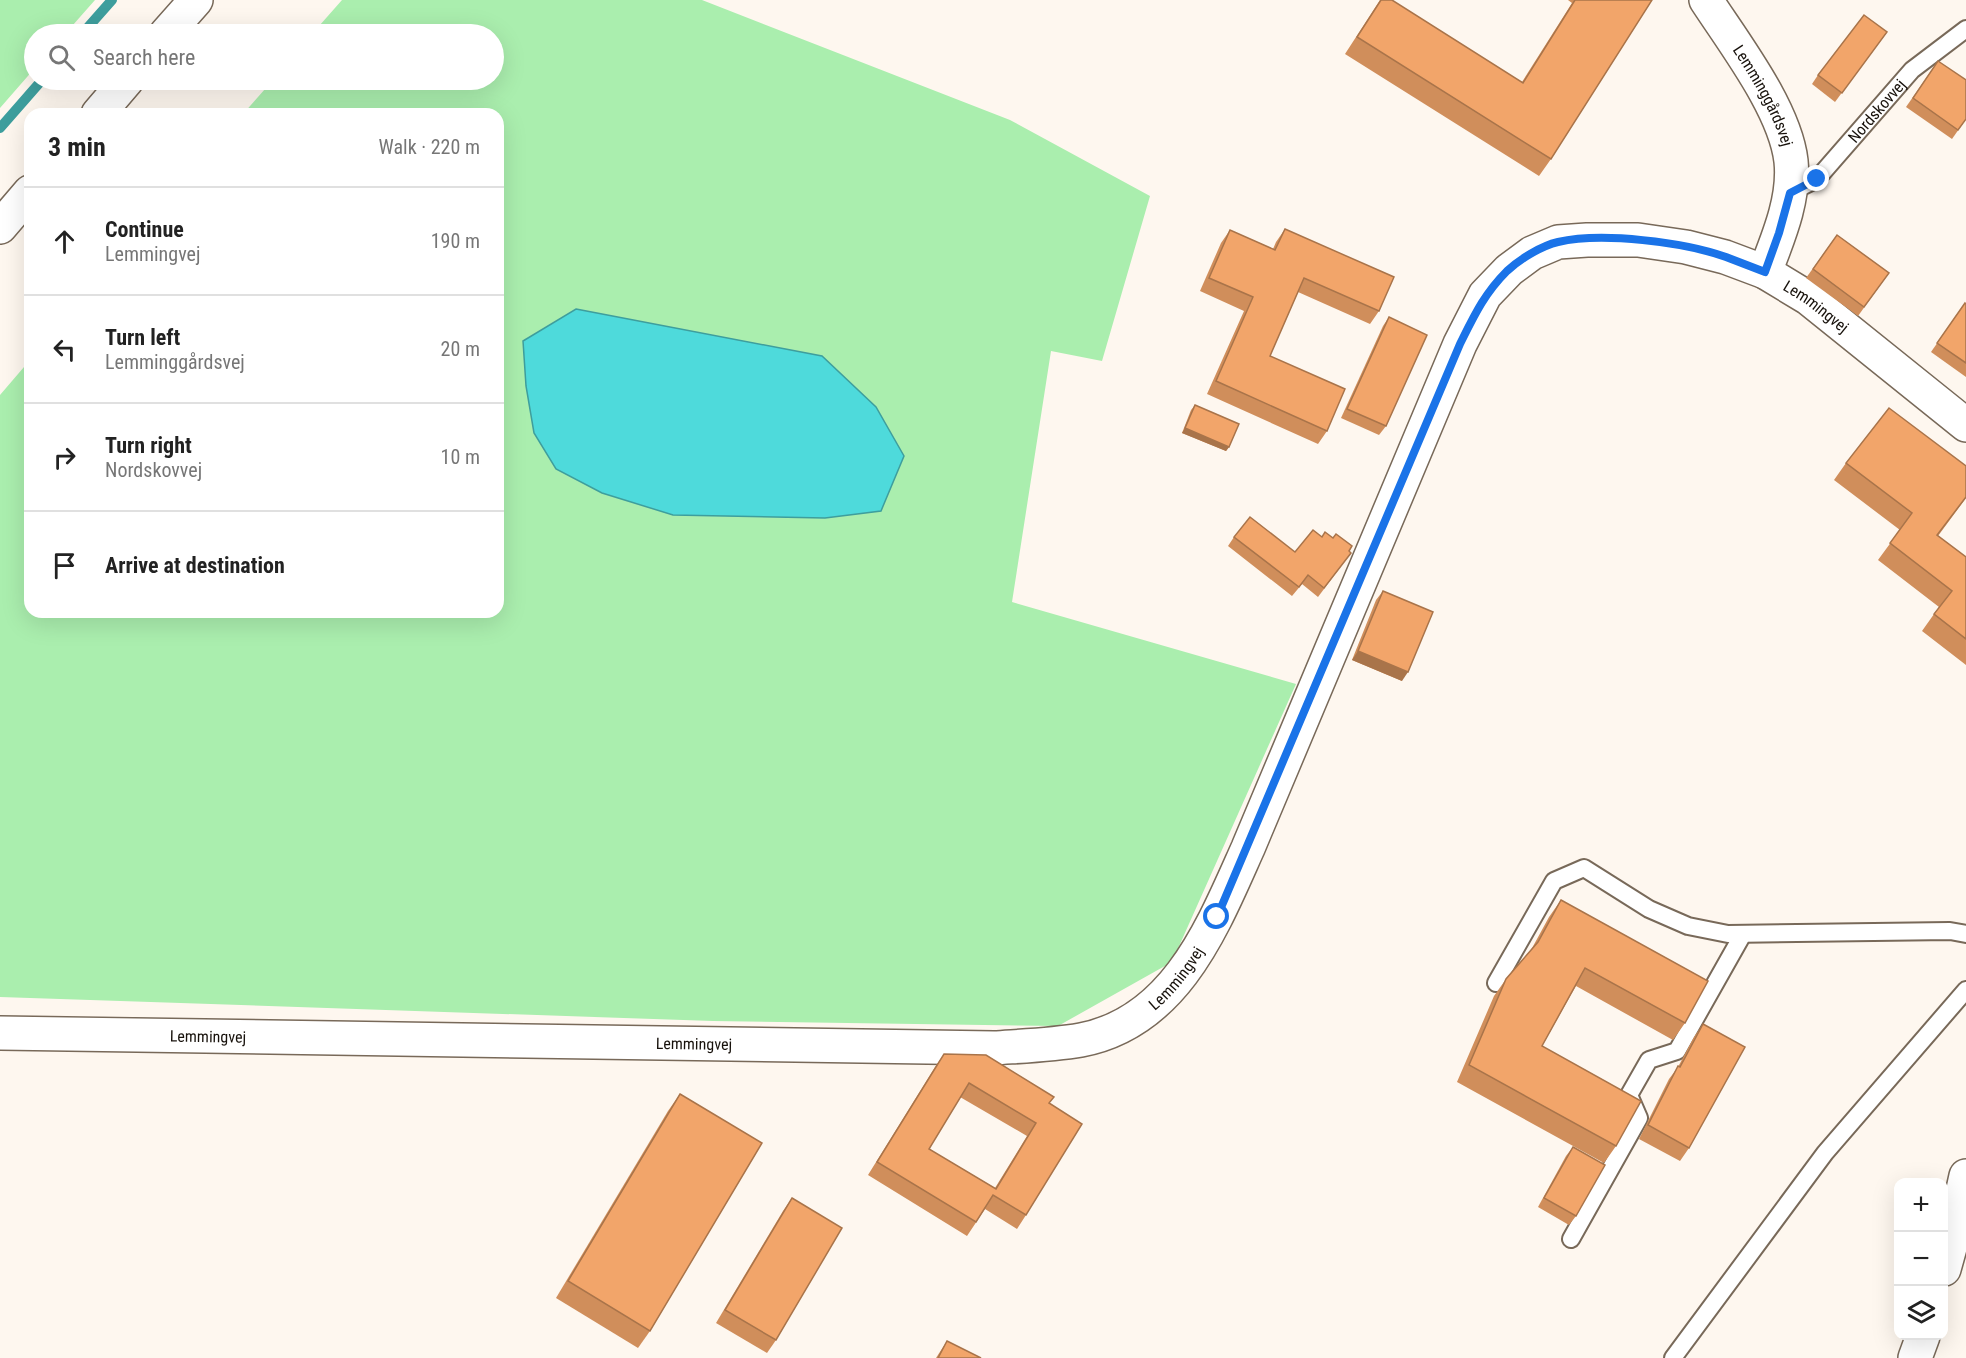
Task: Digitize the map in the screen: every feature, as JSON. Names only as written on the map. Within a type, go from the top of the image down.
[{"type":"street","points":[[175,24],[196,0]]},
{"type":"street","name":"Lemminggårdsvej","points":[[1706,0],[1769,100],[1782,130],[1791,161],[1790,193],[1765,272]]},
{"type":"street","points":[[103,108],[119,90]]},
{"type":"street","points":[[0,227],[24,199]]},
{"type":"street","name":"Lemmingvej","points":[[0,1033],[994,1048],[1082,1039],[1108,1031],[1134,1018],[1180,977],[1199,950],[1217,917],[1460,344],[1485,295],[1509,270],[1532,254],[1558,242],[1587,240],[1638,240],[1725,256],[1765,272],[1808,298],[1966,425]]},
{"type":"street","points":[[1948,1255],[1966,1176]]},
{"type":"street","points":[[1916,1358],[1921,1340]]},
{"type":"lane","name":"Nordskovvej","points":[[1790,193],[1817,179],[1912,70],[1966,29]]},
{"type":"lane","points":[[1496,983],[1554,881],[1584,868],[1649,909],[1688,926],[1728,934],[1950,931],[1966,934]]},
{"type":"lane","points":[[1571,1239],[1639,1118],[1629,1095],[1641,1072],[1649,1060],[1677,1052],[1743,934]]},
{"type":"lane","points":[[1673,1358],[1825,1152],[1966,990]]},
{"type":"green space","points":[[0,0],[95,0],[74,24],[24,24],[24,80],[0,108]]},
{"type":"green space","points":[[342,0],[702,0],[1010,120],[1150,196],[1102,361],[1051,351],[1012,602],[1296,684],[1172,962],[1058,1026],[713,1021],[0,997],[0,395],[24,367],[24,618],[504,618],[504,108],[248,108],[264,90],[504,90],[504,24],[321,24]]},
{"type":"water","points":[[576,309],[822,356],[876,407],[904,456],[881,511],[825,518],[673,515],[602,493],[556,469],[534,433],[526,386],[523,341]]},
{"type":"building","points":[[1381,0],[1392,0],[1523,83],[1575,0],[1652,0],[1551,159],[1357,37]]},
{"type":"building","points":[[1864,15],[1887,32],[1842,93],[1818,75]]},
{"type":"building","points":[[1938,61],[1966,80],[1966,119],[1958,130],[1913,98]]},
{"type":"building","points":[[1285,229],[1394,277],[1379,311],[1304,278],[1270,356],[1345,389],[1327,431],[1216,381],[1253,297],[1209,278],[1230,230],[1275,250]]},
{"type":"building","points":[[1837,235],[1889,273],[1864,307],[1813,269]]},
{"type":"building","points":[[1966,304],[1966,363],[1937,343]]},
{"type":"building","points":[[1389,317],[1427,335],[1386,426],[1347,409]]},
{"type":"building","points":[[1195,405],[1239,424],[1229,447],[1185,428]]},
{"type":"building","points":[[1889,408],[1966,466],[1966,497],[1937,535],[1966,557],[1966,639],[1934,614],[1952,591],[1890,543],[1912,513],[1846,463]]},
{"type":"building","points":[[1250,517],[1295,552],[1313,530],[1322,537],[1325,532],[1333,538],[1336,534],[1352,546],[1349,551],[1351,553],[1324,588],[1308,575],[1299,587],[1234,537]]},
{"type":"building","points":[[1383,591],[1433,612],[1408,672],[1358,651]]},
{"type":"building","points":[[1561,900],[1708,981],[1685,1023],[1585,968],[1542,1046],[1641,1101],[1616,1146],[1469,1065],[1506,979],[1538,942]]},
{"type":"building","points":[[1703,1024],[1745,1047],[1689,1148],[1648,1125],[1678,1066],[1680,1067]]},
{"type":"building","points":[[944,1054],[986,1055],[1054,1097],[1049,1103],[1082,1124],[1026,1215],[993,1195],[976,1222],[877,1162]],"holes":[[[969,1083],[1036,1123],[996,1189],[929,1149]]]},
{"type":"building","points":[[680,1094],[762,1143],[650,1331],[568,1281]]},
{"type":"building","points":[[1573,1147],[1605,1165],[1576,1216],[1544,1198]]},
{"type":"building","points":[[792,1198],[842,1228],[776,1340],[725,1310]]},
{"type":"building","points":[[947,1341],[981,1358],[938,1358]]},
{"type":"waterway","points":[[91,24],[112,0]]},
{"type":"waterway","points":[[0,128],[33,90]]},
{"type":"route","points":[[1217,917],[1460,344],[1485,295],[1509,270],[1532,254],[1558,242],[1638,240],[1725,256],[1765,272],[1790,193],[1817,179]]}]
